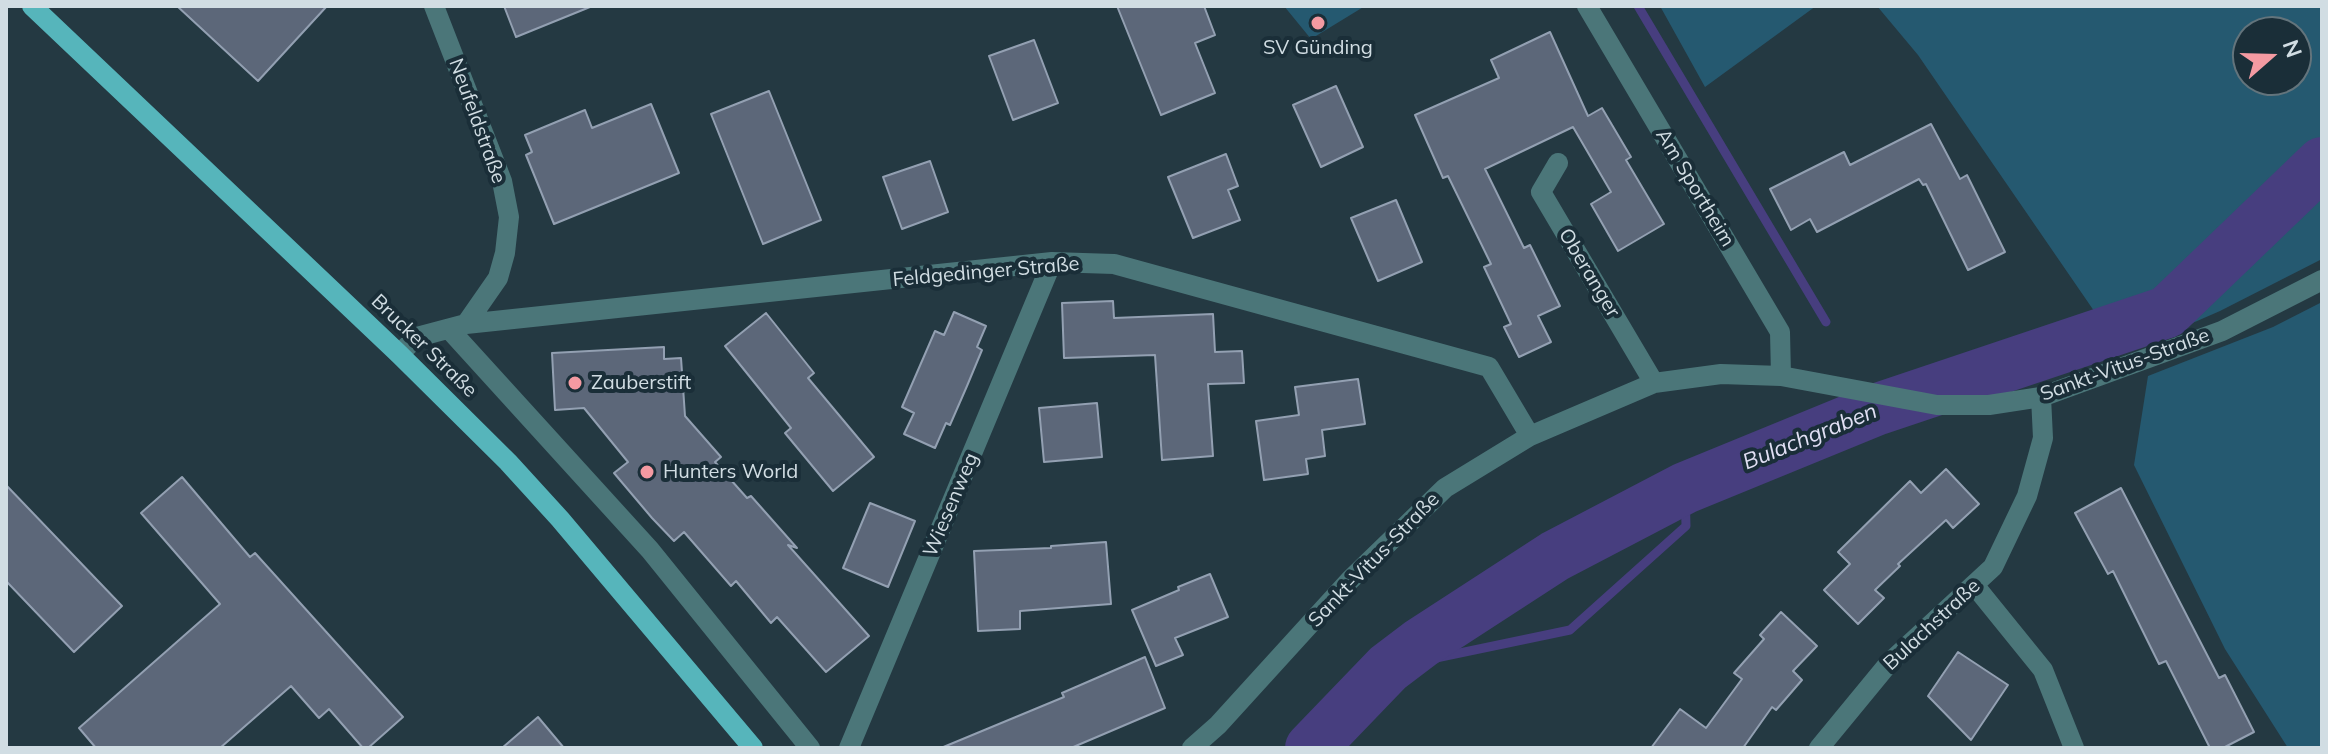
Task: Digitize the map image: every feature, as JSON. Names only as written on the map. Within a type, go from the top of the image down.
[{"type":"main road","name":"Brucker Straße","points":[[32,6],[399,354],[508,462],[560,519],[753,748]]},
{"type":"street","name":"Neufeldstraße","points":[[434,6],[502,181],[509,217],[505,253],[498,278],[458,326]]},
{"type":"street","name":"Am Sportheim","points":[[1587,6],[1780,332],[1781,376]]},
{"type":"street","name":"Oberanger","points":[[1558,163],[1541,192],[1654,383]]},
{"type":"street","name":"Feldgedinger Straße","points":[[399,354],[417,337],[458,326],[1052,262],[1114,264],[1489,367],[1530,436]]},
{"type":"street","name":"Wiesenweg","points":[[849,748],[1052,262]]},
{"type":"street","name":"Sankt-Vitus-Straße","points":[[1192,748],[1218,725],[1350,580],[1445,488],[1530,436],[1654,383],[1721,374],[1781,376],[1937,405],[1989,405],[2041,397],[2222,331],[2322,280]]},
{"type":"street","points":[[458,326],[650,550],[810,748]]},
{"type":"street","name":"Bulachstraße","points":[[1819,748],[1889,663],[1993,567],[2027,496],[2043,438],[2041,397]]},
{"type":"street","points":[[1975,586],[2043,670],[2074,748]]},
{"type":"shaded area","name":"SV Günding","points":[[1284,6],[1365,6],[1311,39]]},
{"type":"shaded area","points":[[1660,6],[1816,6],[1705,87]]},
{"type":"shaded area","points":[[1877,6],[2322,6],[2322,259],[2220,311],[2126,352],[2114,340],[1918,55]]},
{"type":"shaded area","points":[[2322,302],[2322,748],[2288,748],[2225,649],[2134,465],[2148,376],[2273,327]]},
{"type":"building","points":[[177,6],[327,6],[258,81]]},
{"type":"building","points":[[504,6],[589,6],[590,7],[516,37]]},
{"type":"building","points":[[1117,6],[1204,6],[1215,35],[1195,43],[1215,93],[1161,115]]},
{"type":"building","points":[[1550,32],[1588,116],[1602,108],[1631,157],[1626,160],[1664,224],[1618,251],[1591,204],[1611,192],[1573,127],[1485,169],[1524,248],[1530,245],[1560,306],[1538,316],[1551,342],[1519,357],[1504,327],[1511,324],[1484,267],[1491,264],[1448,176],[1443,178],[1415,115],[1499,78],[1491,60]]},
{"type":"building","points":[[1034,40],[1058,103],[1013,120],[989,56]]},
{"type":"building","points":[[1336,86],[1363,147],[1321,167],[1293,105]]},
{"type":"building","points":[[769,91],[821,220],[763,244],[711,114]]},
{"type":"building","points":[[651,104],[679,173],[554,224],[526,155],[532,152],[525,135],[585,110],[592,128]]},
{"type":"building","points":[[1931,124],[1960,179],[1967,175],[2005,252],[1968,270],[1926,184],[1923,185],[1919,179],[1817,232],[1810,219],[1791,230],[1770,189],[1844,152],[1850,165]]},
{"type":"building","points":[[1226,154],[1238,186],[1228,190],[1240,220],[1193,238],[1168,177]]},
{"type":"building","points":[[930,161],[948,212],[902,229],[883,177]]},
{"type":"building","points":[[1396,200],[1422,262],[1378,281],[1351,218]]},
{"type":"building","points":[[1113,301],[1114,318],[1213,314],[1215,352],[1242,351],[1244,383],[1208,384],[1213,456],[1162,460],[1155,355],[1064,358],[1062,303]]},
{"type":"building","points":[[954,312],[986,326],[977,347],[982,350],[967,386],[950,425],[946,423],[935,448],[904,434],[914,413],[902,407],[935,331],[944,335]]},
{"type":"building","points":[[766,313],[814,373],[808,378],[874,457],[833,491],[785,433],[791,428],[725,346]]},
{"type":"building","points":[[664,347],[664,359],[681,358],[685,416],[721,457],[715,462],[747,498],[751,496],[797,548],[788,545],[869,636],[826,672],[777,617],[771,623],[736,581],[731,586],[684,532],[674,541],[652,518],[614,473],[628,462],[584,408],[555,410],[552,353]]},
{"type":"building","points":[[1358,379],[1365,424],[1322,430],[1325,456],[1306,459],[1308,474],[1264,480],[1256,421],[1299,415],[1295,387]]},
{"type":"building","points":[[1097,403],[1102,457],[1044,462],[1039,408]]},
{"type":"building","points":[[1946,469],[1979,504],[1953,528],[1946,520],[1898,564],[1900,566],[1875,590],[1884,598],[1858,624],[1824,590],[1850,564],[1838,552],[1910,481],[1921,493]]},
{"type":"building","points":[[182,477],[250,557],[255,553],[403,717],[368,748],[363,748],[329,709],[319,718],[291,686],[220,748],[96,748],[79,728],[220,604],[141,513]]},
{"type":"building","points":[[6,485],[122,606],[74,652],[6,581]]},
{"type":"building","points":[[2121,488],[2219,678],[2225,675],[2254,732],[2223,748],[2210,748],[2166,661],[2159,664],[2113,571],[2108,574],[2075,513]]},
{"type":"building","points":[[870,503],[915,521],[888,587],[843,568]]},
{"type":"building","points":[[1106,542],[1111,604],[1020,611],[1020,629],[978,631],[974,551]]},
{"type":"building","points":[[1210,574],[1228,617],[1175,638],[1183,655],[1156,666],[1132,610]]},
{"type":"building","points":[[1781,612],[1817,646],[1793,671],[1802,680],[1776,710],[1772,707],[1743,748],[1651,748],[1680,709],[1706,728],[1742,679],[1734,673],[1764,639],[1760,635]]},
{"type":"building","points":[[1958,652],[2008,685],[1971,740],[1928,696]]},
{"type":"building","points":[[1145,657],[1165,708],[1071,748],[941,748],[1064,697],[1062,693]]},
{"type":"building","points":[[538,717],[564,748],[502,748]]},
{"type":"waterway","points":[[1638,6],[1826,322]]},
{"type":"waterway","name":"Bulachgraben","points":[[1311,748],[1388,668],[1421,643],[1555,556],[1685,488],[1878,409],[2167,312],[2322,163]]},
{"type":"waterway","points":[[1388,668],[1570,630],[1686,526],[1685,488]]},
{"type":"place","name":"SV Günding","points":[[1318,23]]},
{"type":"place","name":"Zauberstift","points":[[575,383]]},
{"type":"place","name":"Hunters World","points":[[647,472]]}]
